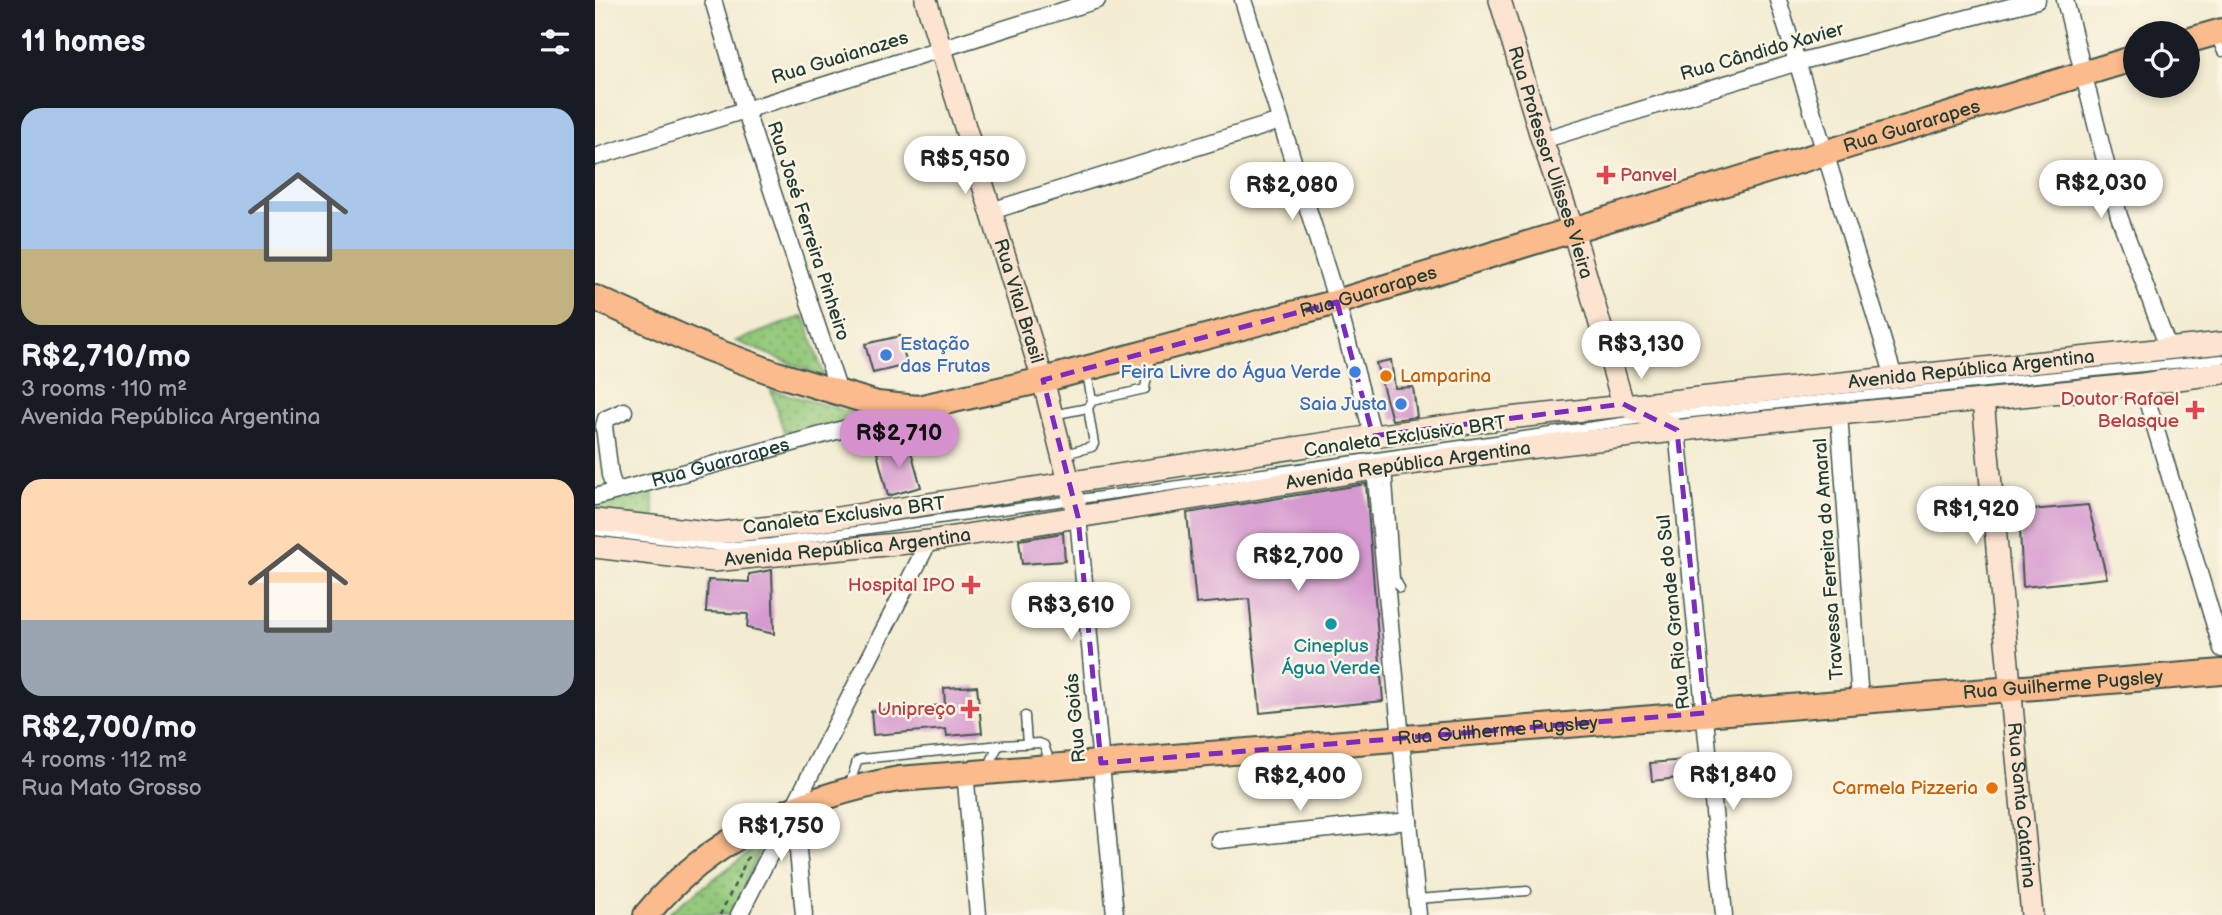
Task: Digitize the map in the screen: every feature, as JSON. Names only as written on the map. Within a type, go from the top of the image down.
[{"type":"main road","points":[[2200,40],[2219,39]]},
{"type":"main road","name":"Rua Guararapes","points":[[918,408],[1043,380],[1336,302],[2123,62]]},
{"type":"main road","points":[[595,298],[707,348],[839,395],[877,404],[918,408]]},
{"type":"main road","name":"Rua Guilherme Pugsley","points":[[646,915],[673,886],[696,867],[753,830],[794,808],[848,789],[899,779],[2222,672]]},
{"type":"street","name":"Rua José Ferreira Pinheiro","points":[[713,0],[745,109],[839,395]]},
{"type":"street","name":"Rua Vital Brasil","points":[[926,0],[1043,380],[1074,500]]},
{"type":"street","points":[[1243,0],[1336,302],[1373,436]]},
{"type":"street","name":"Rua Professor Ulisses Vieira","points":[[1500,0],[1542,140],[1573,230],[1623,404]]},
{"type":"street","points":[[1778,0],[1894,377]]},
{"type":"street","name":"Rua Cândido Xavier","points":[[1542,140],[1798,62],[2037,0]]},
{"type":"street","points":[[2065,0],[2119,216],[2169,350]]},
{"type":"street","name":"Rua Guaianazes","points":[[595,157],[1088,1]]},
{"type":"street","points":[[991,211],[1280,121]]},
{"type":"street","name":"Avenida República Argentina","points":[[595,547],[713,561],[929,541],[1074,500],[1373,436],[1623,404],[2222,343]]},
{"type":"street","name":"Avenida República Argentina","points":[[595,520],[717,533],[880,513],[1074,500],[1381,468],[1677,430],[1983,401],[2222,373]]},
{"type":"street","points":[[2142,384],[2222,649]]},
{"type":"street","name":"Rua Santa Catarina","points":[[1983,401],[2032,915]]},
{"type":"street","points":[[1623,404],[1677,430]]},
{"type":"street","name":"Rua Guararapes","points":[[595,497],[918,408]]},
{"type":"street","points":[[615,491],[610,475],[604,426],[606,419],[624,411]]},
{"type":"street","name":"Travessa Ferreira do Amaral","points":[[1839,414],[1860,700]]},
{"type":"street","name":"Rua Rio Grande do Sul","points":[[1677,430],[1724,915]]},
{"type":"street","points":[[1381,468],[1401,738],[1417,907]]},
{"type":"street","name":"Rua Goiás","points":[[1074,500],[1115,915]]},
{"type":"street","points":[[739,915],[929,541]]},
{"type":"street","points":[[976,771],[978,915]]},
{"type":"street","points":[[794,808],[804,915]]},
{"type":"street","points":[[1219,841],[1409,821]]},
{"type":"lane","points":[[1052,415],[1145,389],[1150,351]]},
{"type":"lane","name":"Canaleta Exclusiva BRT","points":[[595,531],[723,547],[863,531],[1651,418],[2222,359]]},
{"type":"lane","points":[[1063,455],[1092,447],[1094,444],[1086,369]]},
{"type":"lane","points":[[1381,468],[1395,579],[1399,588]]},
{"type":"lane","points":[[1025,716],[1027,744]]},
{"type":"lane","points":[[848,789],[857,761],[861,759],[1039,743],[1044,745],[1051,766]]},
{"type":"lane","points":[[976,771],[1001,745]]},
{"type":"lane","points":[[1417,907],[1527,891]]},
{"type":"path","points":[[720,915],[749,855]]},
{"type":"highlighted area","points":[[1337,302],[1373,436],[1623,404],[1677,430],[1705,713],[1101,763],[1078,517],[1043,380]]},
{"type":"green space","points":[[804,316],[824,377],[736,341]]},
{"type":"green space","points":[[771,390],[872,418],[786,438]]},
{"type":"green space","points":[[652,488],[655,519],[598,515],[596,502]]},
{"type":"green space","points":[[763,842],[732,915],[667,914]]},
{"type":"building","name":"Estação das Frutas","points":[[900,336],[907,365],[873,373],[865,344]]},
{"type":"building","name":"Saia Justa","points":[[1391,360],[1395,388],[1413,387],[1417,417],[1392,420],[1376,363]]},
{"type":"building","points":[[909,444],[921,487],[888,496],[877,453]]},
{"type":"building","points":[[1366,484],[1383,701],[1260,713],[1249,599],[1196,604],[1187,513]]},
{"type":"building","points":[[2088,505],[2107,578],[2023,587],[2019,511]]},
{"type":"building","points":[[1063,533],[1065,561],[1022,564],[1019,540]]},
{"type":"building","points":[[772,570],[774,634],[747,628],[748,614],[706,612],[708,580],[749,582],[749,574]]},
{"type":"building","points":[[977,686],[982,733],[947,736],[946,729],[873,735],[871,711],[945,705],[944,688]]},
{"type":"building","points":[[1685,760],[1687,777],[1652,781],[1650,763]]},
{"type":"place","name":"Panvel","points":[[1606,175]]},
{"type":"place","name":"Estação das Frutas","points":[[886,355]]},
{"type":"place","name":"Feira Livre do Água Verde","points":[[1355,372]]},
{"type":"place","name":"Lamparina","points":[[1386,376]]},
{"type":"place","name":"Saia Justa","points":[[1401,404]]},
{"type":"place","name":"Doutor Rafael Belasque","points":[[2195,410]]},
{"type":"place","name":"Hospital IPO","points":[[971,585]]},
{"type":"place","name":"Cineplus Água Verde","points":[[1331,624]]},
{"type":"place","name":"Unipreço","points":[[970,709]]},
{"type":"place","name":"Carmela Pizzeria","points":[[1992,788]]}]
